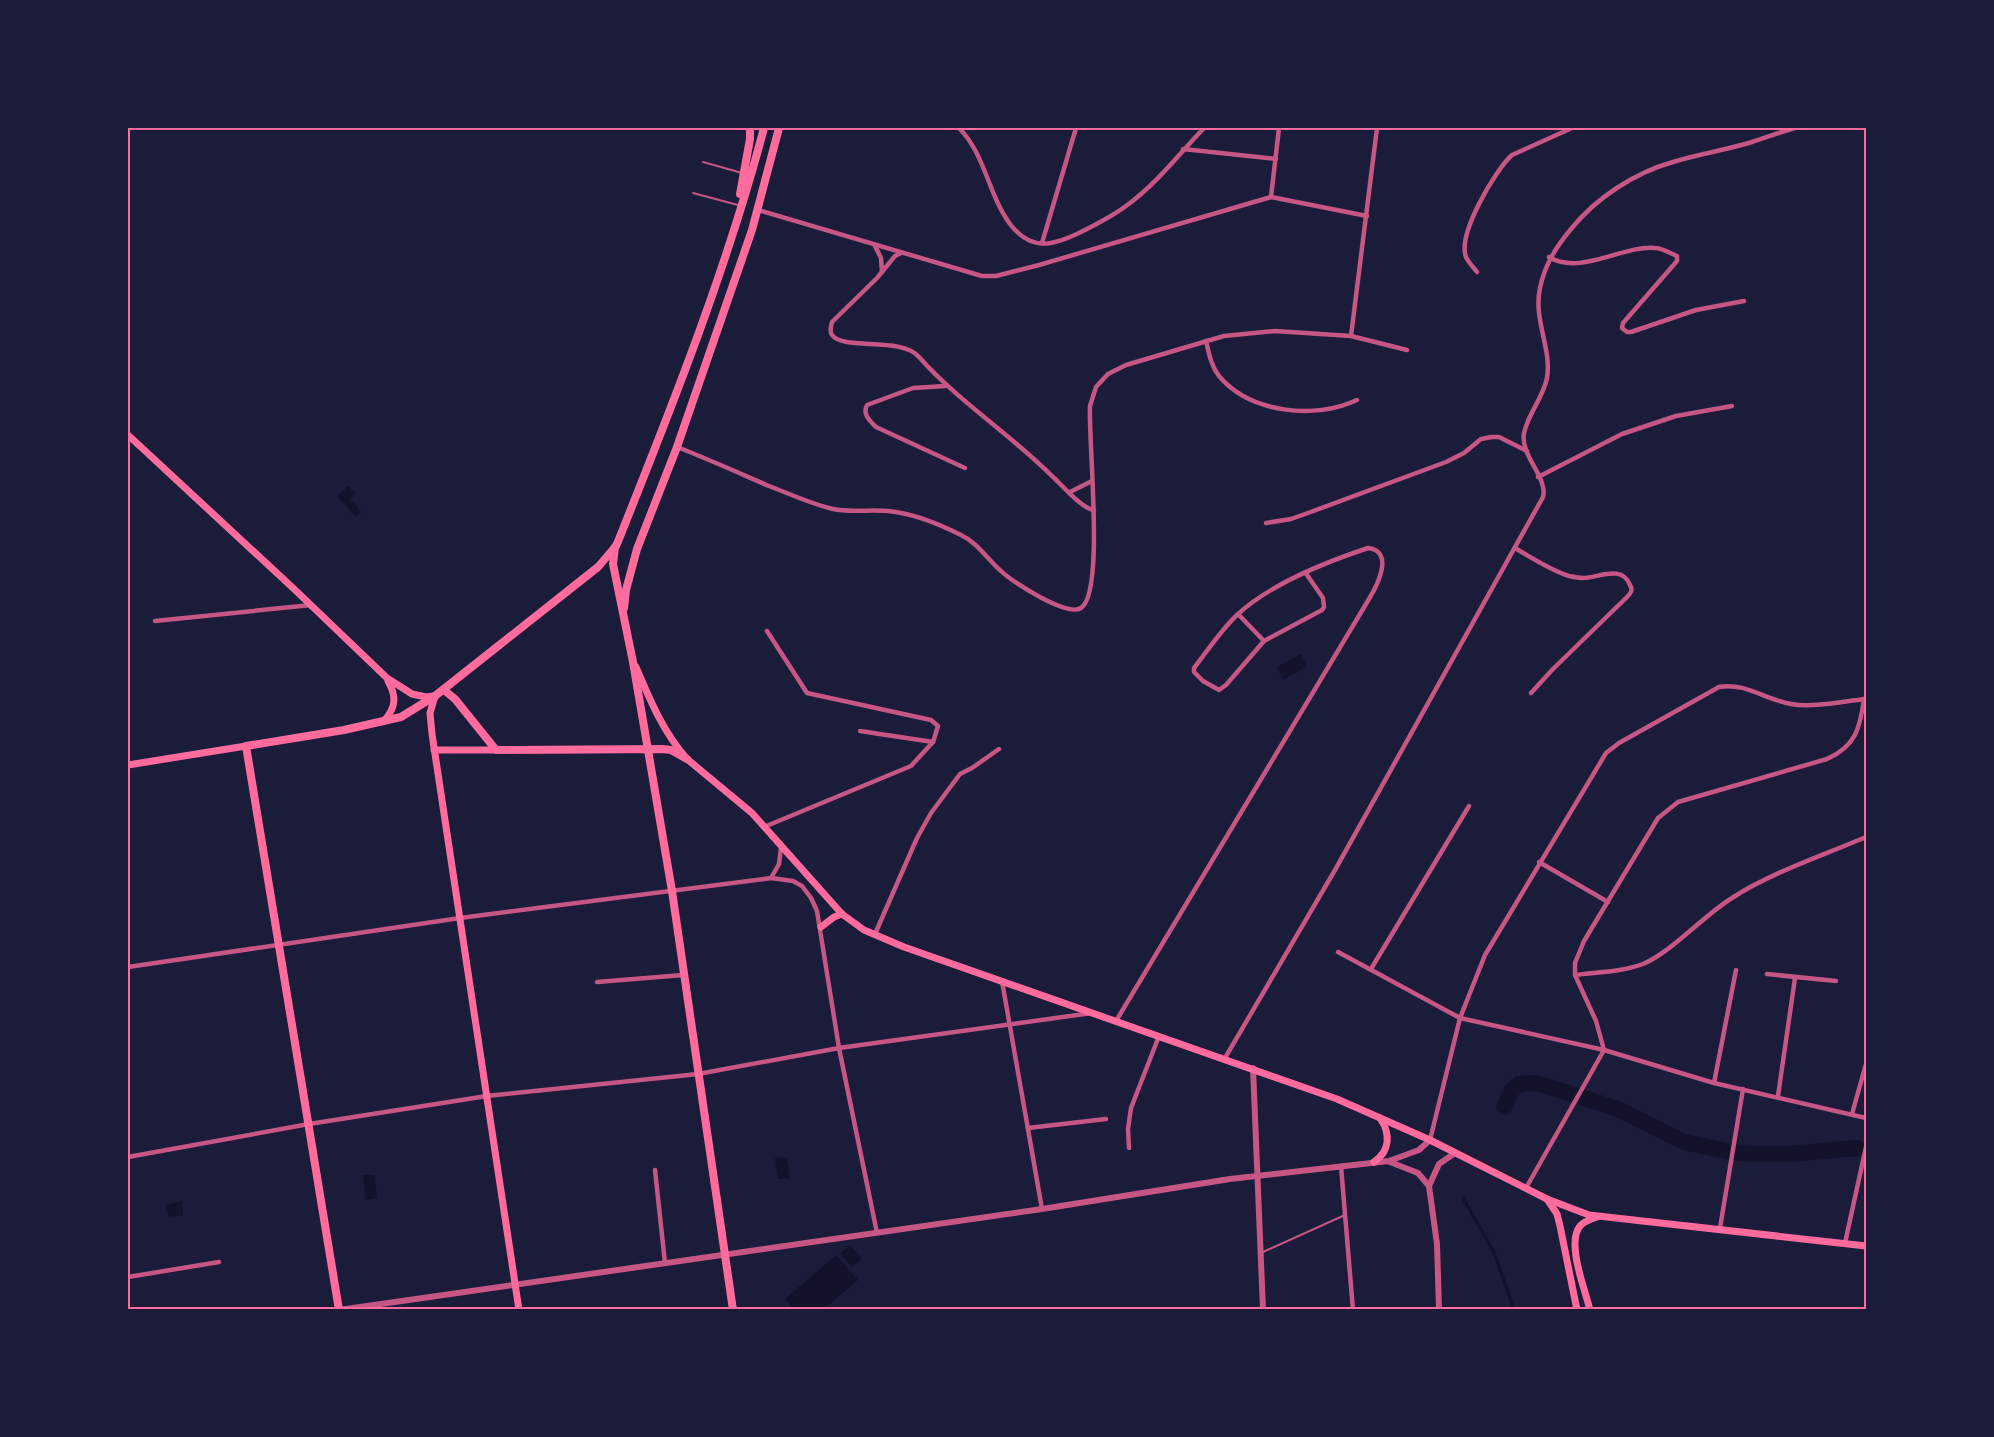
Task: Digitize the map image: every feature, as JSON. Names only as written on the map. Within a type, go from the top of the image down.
[{"type":"main road","points":[[733,228],[750,128]]},
{"type":"main road","points":[[733,1310],[672,891],[624,611],[616,588],[613,564],[616,546],[671,408],[751,176],[764,128]]},
{"type":"main road","points":[[624,611],[626,590],[637,549],[677,447],[758,210],[779,128]]},
{"type":"main road","points":[[128,435],[312,605],[387,678],[404,690],[418,696],[435,696]]},
{"type":"main road","points":[[128,765],[401,717],[444,690],[598,567],[616,546]]},
{"type":"main road","points":[[633,662],[654,711],[687,759]]},
{"type":"main road","points":[[382,722],[393,710],[396,700],[387,678]]},
{"type":"main road","points":[[444,690],[455,699],[496,750]]},
{"type":"main road","points":[[435,696],[430,713],[434,750],[519,1310]]},
{"type":"main road","points":[[246,746],[339,1310]]},
{"type":"main road","points":[[434,750],[671,750],[687,759],[752,813],[842,914],[860,928],[904,947],[1338,1099],[1430,1140],[1547,1199],[1597,1217],[1720,1228],[1866,1246]]},
{"type":"main road","points":[[821,927],[842,914]]},
{"type":"main road","points":[[1374,1162],[1382,1154],[1387,1144],[1387,1132],[1379,1117]]},
{"type":"main road","points":[[1547,1199],[1557,1214],[1577,1310]]},
{"type":"main road","points":[[1590,1310],[1576,1254],[1576,1234],[1581,1224],[1597,1217]]},
{"type":"main road","points":[[1572,1282],[1582,1281]]},
{"type":"street","points":[[959,128],[971,143],[994,197],[1010,223],[1028,241],[1042,243],[1057,242],[1072,237],[1109,218],[1143,192],[1204,128]]},
{"type":"street","points":[[1042,243],[1076,128]]},
{"type":"street","points":[[1271,197],[1280,128]]},
{"type":"street","points":[[1351,336],[1377,128]]},
{"type":"street","points":[[1477,272],[1466,257],[1466,244],[1489,184],[1504,162],[1512,155],[1572,128]]},
{"type":"street","points":[[1225,1058],[1335,870],[1543,497],[1543,483],[1538,477],[1524,440],[1525,431],[1547,378],[1547,363],[1538,309],[1540,286],[1550,257],[1578,220],[1601,199],[1633,179],[1670,163],[1796,128]]},
{"type":"street","points":[[1183,149],[1276,159]]},
{"type":"street","points":[[758,210],[973,274],[996,276],[1271,197],[1367,216]]},
{"type":"street","points":[[874,245],[881,258],[882,272]]},
{"type":"street","points":[[1550,257],[1556,261],[1573,263],[1655,248],[1677,256],[1677,261],[1623,323],[1623,328],[1627,332],[1696,310],[1744,301]]},
{"type":"street","points":[[901,252],[832,322],[830,332],[833,337],[840,340],[889,345],[916,354],[945,386],[1037,461],[1082,506],[1094,510]]},
{"type":"street","points":[[677,447],[819,505],[848,511],[874,510],[904,513],[959,534],[977,545],[1000,570],[1015,582],[1049,602],[1076,610],[1083,607],[1090,593],[1095,532],[1090,406],[1096,387],[1102,379],[1126,365],[1224,336],[1275,331],[1351,336],[1407,350]]},
{"type":"street","points":[[1206,341],[1210,358],[1219,376],[1252,402],[1274,408],[1313,410],[1347,405],[1357,400]]},
{"type":"street","points":[[945,386],[914,388],[867,405],[865,414],[876,427],[965,468]]},
{"type":"street","points":[[1538,477],[1622,434],[1676,416],[1731,406]]},
{"type":"street","points":[[1266,523],[1291,519],[1446,462],[1486,438],[1499,438],[1527,451]]},
{"type":"street","points":[[1070,492],[1092,481]]},
{"type":"street","points":[[1116,1021],[1379,582],[1382,564],[1379,554],[1368,548],[1305,573],[1255,600],[1227,625],[1194,668],[1194,672],[1219,690],[1264,641],[1304,621],[1324,607],[1323,598],[1305,573]]},
{"type":"street","points":[[1515,548],[1568,576],[1585,578],[1614,573],[1624,577],[1631,586],[1632,592],[1531,693]]},
{"type":"street","points":[[155,621],[312,605]]},
{"type":"street","points":[[1238,614],[1264,641]]},
{"type":"street","points":[[764,827],[911,766],[933,741],[938,726],[931,720],[807,693],[767,631]]},
{"type":"street","points":[[339,1310],[1258,1176],[1389,1161],[1419,1150],[1430,1140],[1460,1018],[1485,955],[1606,753],[1619,743],[1719,687],[1733,686],[1786,703],[1800,705],[1865,699],[1858,730],[1840,753],[1827,759],[1678,802],[1658,818],[1578,953],[1575,975],[1596,1021],[1604,1050],[1526,1188]]},
{"type":"street","points":[[860,731],[933,741]]},
{"type":"street","points":[[875,934],[917,838],[932,813],[960,774],[999,749]]},
{"type":"street","points":[[1371,969],[1469,806]]},
{"type":"street","points":[[1575,975],[1618,970],[1644,963],[1658,956],[1731,898],[1866,837]]},
{"type":"street","points":[[771,878],[779,864],[781,846]]},
{"type":"street","points":[[1539,862],[1608,902]]},
{"type":"street","points":[[128,967],[460,918],[771,878],[785,879],[802,886],[815,904],[821,927],[839,1048],[877,1233]]},
{"type":"street","points":[[1338,952],[1460,1018],[1604,1050],[1714,1083],[1866,1118]]},
{"type":"street","points":[[1714,1083],[1736,970]]},
{"type":"street","points":[[1767,974],[1836,981]]},
{"type":"street","points":[[597,982],[683,975]]},
{"type":"street","points":[[1778,1096],[1796,978]]},
{"type":"street","points":[[1002,981],[1042,1209]]},
{"type":"street","points":[[128,1157],[309,1124],[487,1096],[698,1074],[839,1048],[1094,1013]]},
{"type":"street","points":[[1129,1148],[1128,1129],[1131,1108],[1159,1036]]},
{"type":"street","points":[[1852,1114],[1866,1064]]},
{"type":"street","points":[[1252,1068],[1263,1310]]},
{"type":"street","points":[[1720,1228],[1743,1089]]},
{"type":"street","points":[[1028,1128],[1106,1119]]},
{"type":"street","points":[[1845,1243],[1866,1146]]},
{"type":"street","points":[[1439,1310],[1437,1244],[1429,1186],[1439,1164],[1455,1153]]},
{"type":"street","points":[[1389,1161],[1418,1173],[1429,1186]]},
{"type":"street","points":[[1341,1165],[1353,1310]]},
{"type":"street","points":[[655,1170],[665,1263]]},
{"type":"street","points":[[128,1277],[219,1262]]},
{"type":"lane","points":[[703,162],[744,174]]},
{"type":"lane","points":[[693,193],[738,205]]},
{"type":"lane","points":[[1260,1253],[1346,1215]]},
{"type":"shaded area","points":[[349,486],[356,493],[350,499],[361,512],[356,517],[337,496]]},
{"type":"shaded area","points":[[1301,654],[1307,666],[1283,680],[1277,667]]},
{"type":"shaded area","points":[[787,1157],[790,1178],[778,1179],[775,1158]]},
{"type":"shaded area","points":[[363,1175],[374,1175],[377,1198],[366,1200]]},
{"type":"shaded area","points":[[182,1201],[183,1215],[169,1217],[166,1205]]},
{"type":"shaded area","points":[[850,1245],[862,1258],[852,1267],[840,1254]]},
{"type":"shaded area","points":[[836,1255],[858,1280],[824,1309],[794,1309],[785,1299]]},
{"type":"waterway","points":[[1504,1107],[1512,1090],[1519,1084],[1537,1083],[1618,1109],[1684,1142],[1727,1151],[1750,1154],[1789,1154],[1857,1148]]},
{"type":"waterway","points":[[1463,1198],[1494,1252],[1514,1310]]}]
